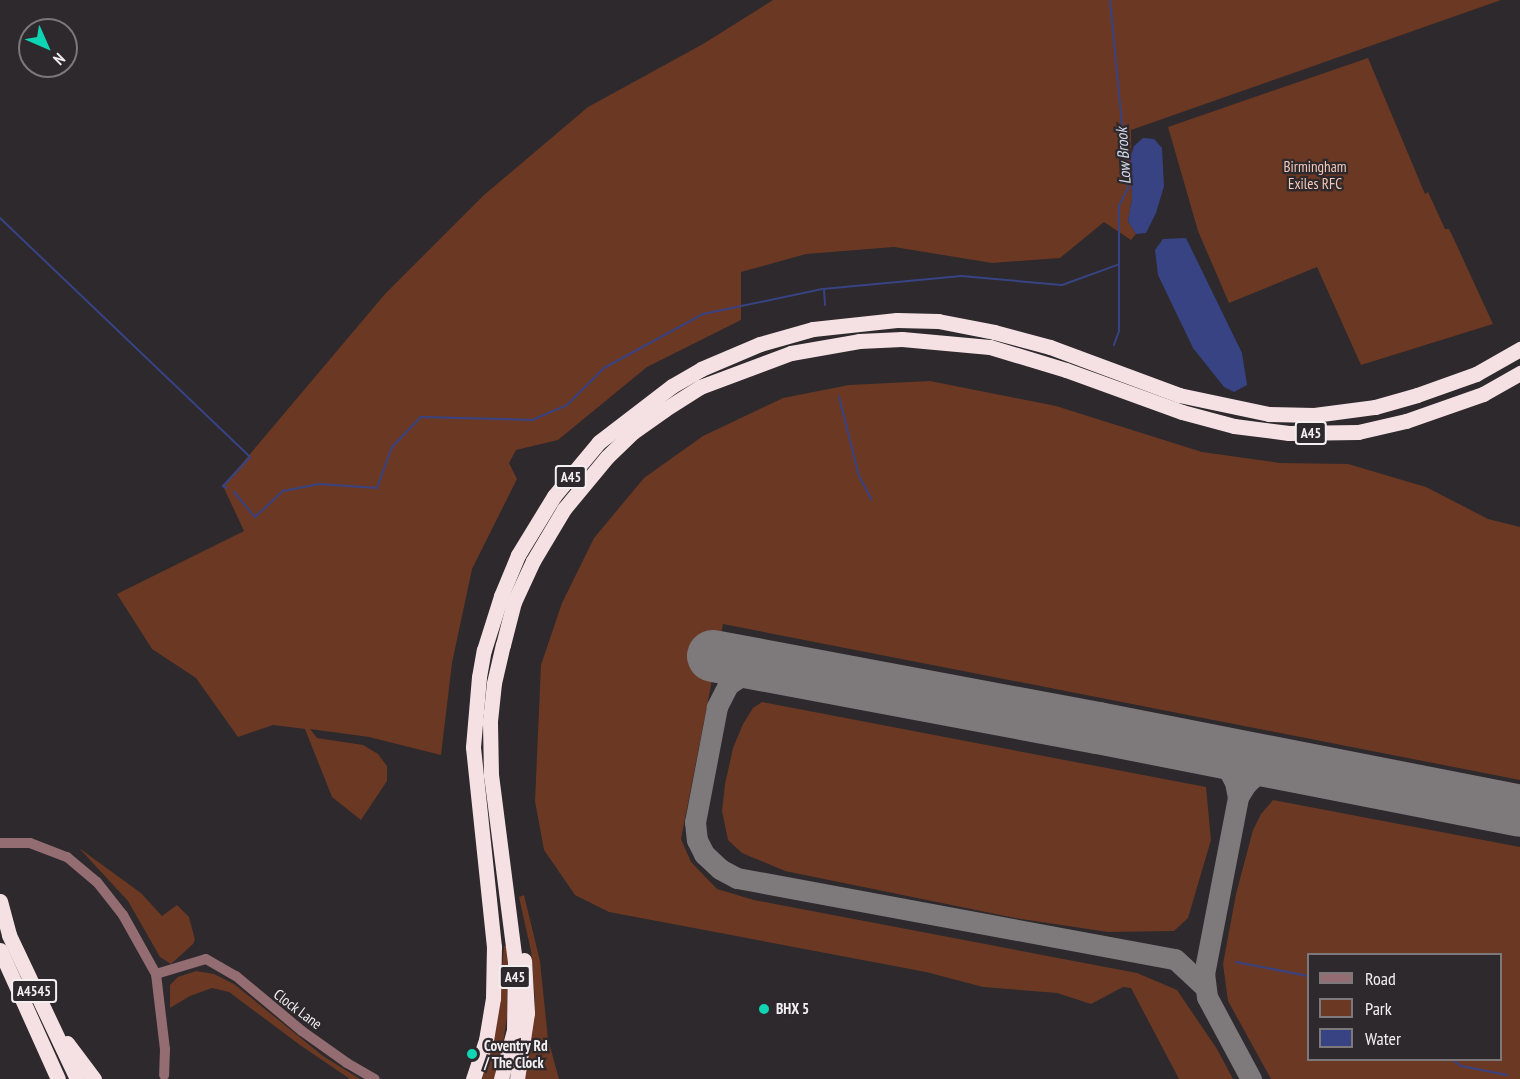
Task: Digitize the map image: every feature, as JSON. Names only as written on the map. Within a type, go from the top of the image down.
[{"type":"highway","name":"A45","points":[[473,1079],[486,1040],[493,988],[494,947],[473,747],[479,677],[484,650],[501,596],[518,555],[555,496],[599,442],[672,386],[701,369],[770,341],[813,329],[897,320],[938,321],[994,332],[1050,347],[1179,395],[1269,414],[1314,415],[1375,407],[1476,374],[1520,349]]},
{"type":"highway","name":"A45","points":[[501,1079],[514,1030],[515,962],[491,775],[490,721],[494,683],[514,602],[533,561],[564,509],[606,457],[633,432],[700,387],[790,353],[859,341],[902,339],[990,347],[1066,370],[1182,412],[1234,426],[1289,433],[1358,432],[1406,421],[1483,394],[1520,373]]},
{"type":"highway","points":[[504,874],[513,901],[524,963],[527,1013],[517,1079]]},
{"type":"highway","name":"A4545","points":[[0,901],[9,935],[77,1079]]},
{"type":"highway","name":"A4545","points":[[0,950],[58,1079]]},
{"type":"highway","name":"A4545","points":[[42,1009],[94,1079]]},
{"type":"street","points":[[1,843],[36,844],[59,853],[97,882],[123,915],[156,974],[165,1048],[164,1075]]},
{"type":"street","name":"Clock Lane","points":[[156,974],[205,955],[236,976],[261,1000],[347,1063],[375,1079]]},
{"type":"green space","points":[[773,0],[1501,0],[1131,130],[1132,198],[1128,221],[1136,234],[1131,240],[1104,222],[1060,258],[992,263],[894,247],[806,254],[741,272],[741,320],[647,367],[558,440],[516,450],[509,463],[517,479],[472,569],[452,663],[441,755],[369,737],[310,729],[317,738],[363,745],[378,754],[387,766],[387,781],[361,820],[332,797],[305,729],[273,725],[238,737],[196,678],[152,649],[117,594],[244,531],[223,486],[385,294],[484,195],[588,107],[703,44]]},
{"type":"green space","name":"Birmingham Exiles RFC","points":[[1368,58],[1425,194],[1428,192],[1445,229],[1449,229],[1493,324],[1361,365],[1317,267],[1229,303],[1198,231],[1168,127]]},
{"type":"green space","points":[[930,381],[1056,406],[1202,452],[1280,463],[1348,464],[1426,487],[1488,519],[1520,527],[1520,780],[723,624],[681,839],[691,862],[717,889],[754,900],[1137,973],[1177,990],[1217,1049],[1233,1079],[1179,1079],[1131,988],[1123,987],[1091,1004],[1057,993],[983,987],[926,972],[609,912],[575,895],[544,850],[535,801],[541,665],[562,603],[594,538],[644,478],[703,436],[783,398],[849,385]]},
{"type":"green space","points":[[762,702],[1206,787],[1211,840],[1188,918],[1174,931],[1108,932],[1015,918],[785,871],[742,853],[728,840],[722,811],[725,784],[733,748],[743,724],[753,708]]},
{"type":"green space","points":[[1273,800],[1520,847],[1520,1079],[1271,1079],[1228,1001],[1223,964],[1236,894],[1253,830],[1261,814]]},
{"type":"green space","points":[[79,848],[141,893],[162,916],[177,905],[189,917],[195,940],[193,944],[171,964],[160,957],[128,901]]},
{"type":"green space","points":[[524,895],[540,961],[548,1039],[559,1079],[525,1079],[535,1000],[531,951],[519,897]]},
{"type":"green space","points":[[504,946],[508,946],[507,1017],[501,1057],[494,1079],[482,1079],[496,1026]]},
{"type":"green space","points":[[196,971],[214,974],[234,984],[323,1056],[360,1079],[350,1079],[229,992],[212,988],[190,996],[170,1008],[170,985],[178,977]]},
{"type":"water","points":[[1143,138],[1154,139],[1162,148],[1164,186],[1156,213],[1146,233],[1136,234],[1128,221],[1132,198],[1130,159],[1134,146]]},
{"type":"water","points":[[1186,238],[1242,353],[1247,385],[1234,392],[1224,387],[1193,348],[1158,275],[1155,250],[1163,239]]},
{"type":"waterway","name":"Low Brook","points":[[1110,0],[1128,188],[1119,206],[1119,331],[1114,345]]},
{"type":"waterway","points":[[0,218],[250,457],[223,486],[227,488]]},
{"type":"waterway","points":[[234,492],[255,517],[283,491],[319,484],[377,488],[392,447],[421,417],[532,420],[567,405],[604,368],[703,314],[823,289],[961,276],[1062,285],[1117,265]]},
{"type":"waterway","points":[[824,290],[825,305]]},
{"type":"waterway","points":[[839,397],[859,476],[872,500]]},
{"type":"waterway","name":"Low Brook","points":[[1236,962],[1307,976]]},
{"type":"waterway","name":"Low Brook","points":[[1454,1061],[1461,1066],[1507,1075]]},
{"type":"taxiway","points":[[777,669],[747,672],[728,685],[717,707],[695,822],[697,840],[704,854],[720,869],[737,878],[1175,959],[1204,986]]},
{"type":"taxiway","points":[[1198,749],[1215,756],[1227,767],[1235,782],[1238,797]]},
{"type":"taxiway","points":[[1251,1079],[1207,997],[1204,974],[1238,797],[1246,784],[1258,773],[1283,765]]},
{"type":"runway","points":[[713,656],[1098,728],[1520,811]]},
{"type":"place","name":"BHX 5","points":[[764,1009]]},
{"type":"place","name":"Coventry Rd / The Clock","points":[[472,1054]]}]
